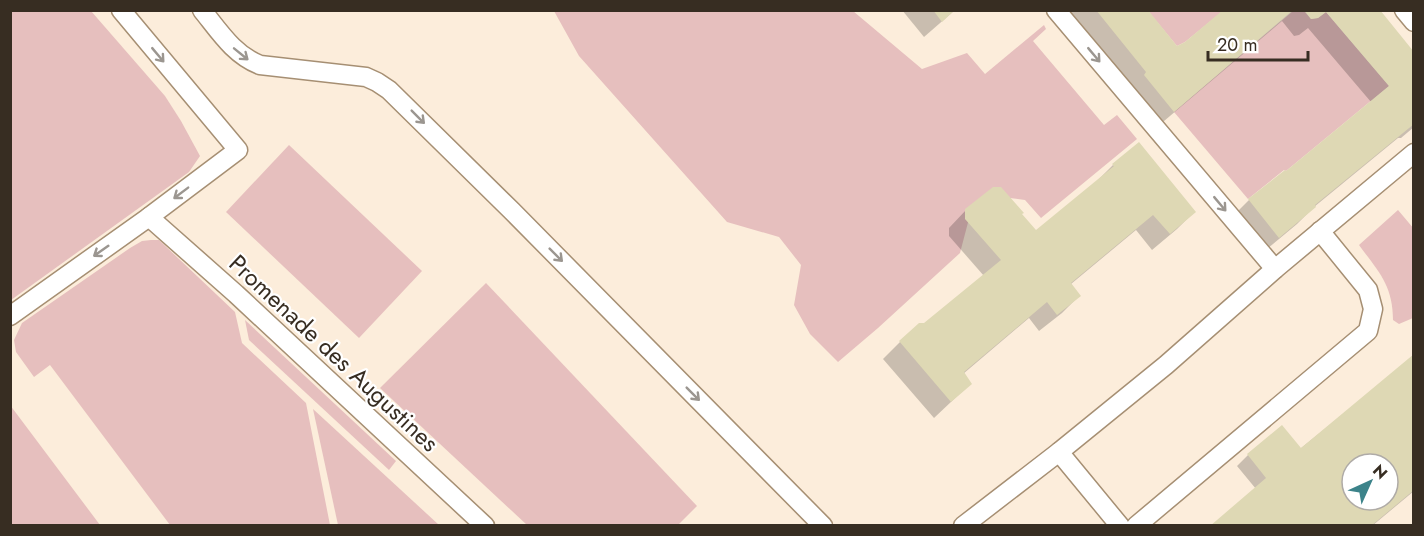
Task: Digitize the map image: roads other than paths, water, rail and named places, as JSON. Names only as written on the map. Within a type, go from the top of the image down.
[{"type":"lane","points":[[10,316],[238,150],[121,10]]},
{"type":"lane","points":[[202,10],[235,50],[248,60],[260,65],[366,77],[389,90],[823,525]]},
{"type":"lane","points":[[1056,10],[1275,269]]},
{"type":"lane","points":[[1404,10],[1413,21]]},
{"type":"lane","points":[[963,525],[1059,452],[1166,365],[1275,269],[1413,153]]},
{"type":"lane","name":"Promenade des Augustines","points":[[149,217],[236,294],[482,524]]},
{"type":"lane","points":[[1136,525],[1368,331],[1374,309],[1368,291],[1320,231]]},
{"type":"lane","points":[[1059,452],[1120,525]]}]
